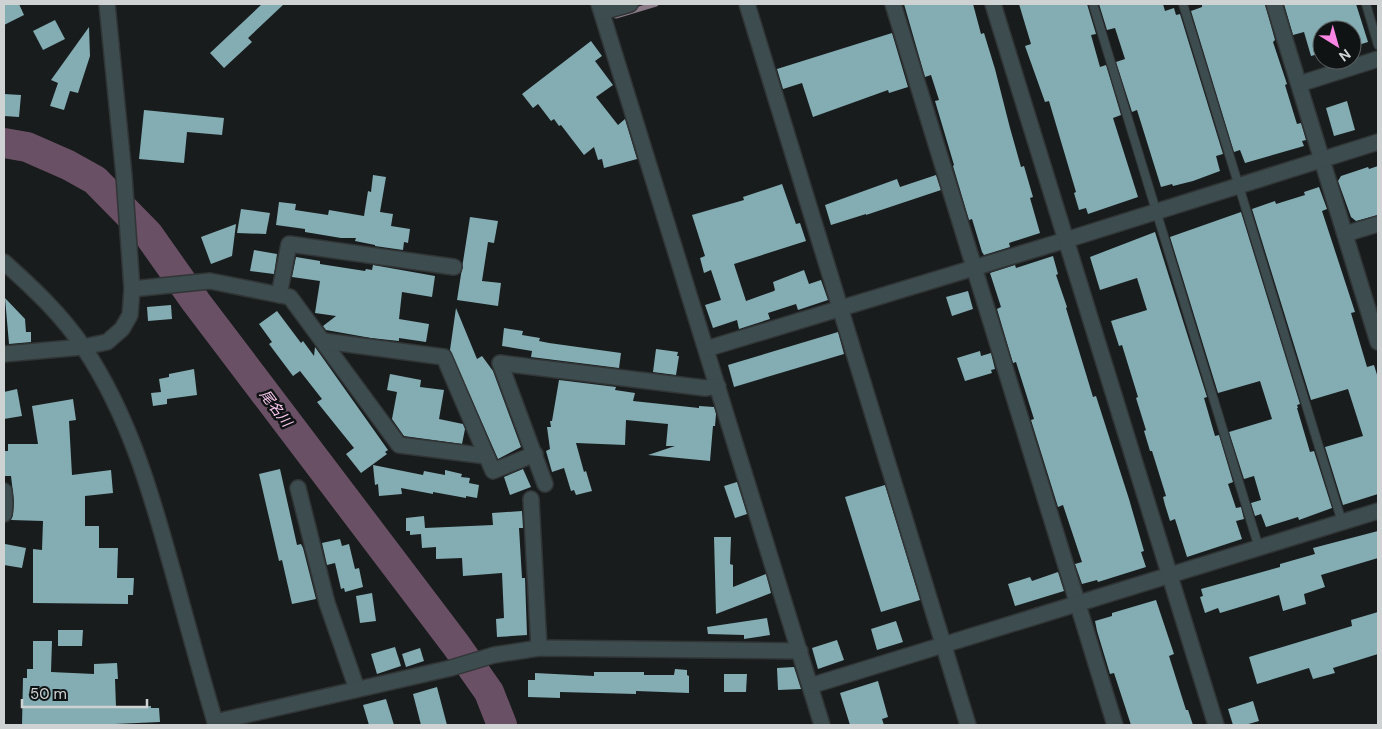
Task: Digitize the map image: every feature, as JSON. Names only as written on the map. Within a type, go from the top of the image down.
[{"type":"street","points":[[4,354],[107,342],[122,328],[130,315],[132,289],[128,227],[107,4]]},
{"type":"street","points":[[630,4],[601,8],[822,725]]},
{"type":"street","points":[[747,4],[968,725]]},
{"type":"street","points":[[892,4],[1115,725]]},
{"type":"street","points":[[993,4],[1216,725]]},
{"type":"street","points":[[1274,4],[1378,342]]},
{"type":"street","points":[[1299,84],[1378,59]]},
{"type":"street","points":[[706,348],[1066,240],[1378,142]]},
{"type":"street","points":[[1345,234],[1378,224]]},
{"type":"street","points":[[279,295],[289,244],[454,268]]},
{"type":"street","points":[[4,262],[47,302],[83,346],[125,423],[143,469],[215,724],[451,668],[494,654],[539,648],[800,651]]},
{"type":"street","points":[[132,289],[210,281],[290,297],[399,445],[486,456]]},
{"type":"street","points":[[324,342],[444,357],[493,471],[535,454]]},
{"type":"street","points":[[545,484],[500,363],[705,388],[718,386]]},
{"type":"street","points":[[298,488],[327,603],[357,689]]},
{"type":"street","points":[[4,491],[4,514]]},
{"type":"street","points":[[531,499],[539,648]]},
{"type":"street","points":[[810,686],[1378,511]]},
{"type":"lane","points":[[1093,4],[1258,548]]},
{"type":"lane","points":[[1183,4],[1342,522]]},
{"type":"lane","points":[[1366,4],[1378,44]]},
{"type":"building","points":[[4,4],[19,4],[24,15],[4,25]]},
{"type":"building","points":[[262,4],[284,4],[248,38],[252,42],[224,68],[210,53]]},
{"type":"building","points":[[904,4],[973,4],[981,34],[984,33],[995,69],[1021,167],[1024,166],[1033,197],[1030,198],[1040,233],[1009,243],[1010,247],[984,255],[982,252],[972,219],[969,220],[953,166],[935,101],[939,100],[931,75],[925,77]]},
{"type":"building","points":[[1019,4],[1087,4],[1096,34],[1091,35],[1100,67],[1106,65],[1121,115],[1113,118],[1138,197],[1088,214],[1086,208],[1079,210],[1074,193],[1076,192],[1049,101],[1045,102],[1025,46],[1031,44]]},
{"type":"building","points":[[1099,4],[1163,4],[1165,11],[1174,8],[1176,15],[1180,14],[1223,154],[1216,156],[1220,171],[1193,181],[1161,187],[1137,110],[1132,112],[1116,62],[1125,59],[1115,28],[1107,30]]},
{"type":"building","points":[[1202,4],[1265,4],[1275,40],[1273,42],[1287,84],[1285,85],[1297,124],[1301,123],[1306,140],[1302,141],[1304,146],[1245,163],[1240,150],[1234,152],[1191,11],[1202,7]]},
{"type":"building","points":[[1284,4],[1356,4],[1361,20],[1312,20],[1312,56],[1304,32],[1293,35]]},
{"type":"building","points":[[55,20],[65,39],[43,50],[33,31]]},
{"type":"building","points":[[1362,23],[1368,42],[1362,44]]},
{"type":"building","points":[[89,27],[90,56],[78,93],[70,91],[64,110],[50,106],[58,83],[51,80]]},
{"type":"building","points":[[892,33],[908,87],[889,93],[888,90],[813,117],[802,83],[783,89],[777,69]]},
{"type":"building","points":[[591,41],[602,56],[595,61],[613,85],[596,97],[618,125],[625,119],[637,159],[604,168],[602,159],[598,160],[594,147],[584,155],[561,125],[559,126],[554,119],[551,121],[538,104],[533,108],[522,94]]},
{"type":"building","points":[[4,94],[21,95],[19,117],[4,116]]},
{"type":"building","points":[[1347,101],[1355,130],[1334,136],[1326,108]]},
{"type":"building","points":[[144,110],[224,118],[222,135],[187,132],[184,163],[139,159]]},
{"type":"building","points":[[1378,166],[1378,215],[1356,221],[1351,217],[1338,181],[1341,176],[1368,167],[1369,169]]},
{"type":"building","points":[[373,175],[386,177],[380,212],[393,214],[391,226],[410,229],[408,243],[404,242],[403,250],[355,241],[356,238],[341,238],[305,232],[305,229],[276,225],[279,202],[296,204],[295,210],[328,215],[329,210],[364,216],[368,191],[371,192]]},
{"type":"building","points":[[936,175],[941,190],[831,225],[825,205],[897,179],[900,187]]},
{"type":"building","points":[[782,184],[796,224],[800,223],[806,241],[734,264],[746,301],[774,291],[773,282],[804,270],[809,284],[821,280],[828,300],[798,310],[796,304],[768,313],[770,319],[739,329],[737,320],[713,328],[705,305],[721,300],[711,270],[704,273],[700,258],[705,256],[692,215],[744,200],[743,197]]},
{"type":"building","points":[[1319,187],[1327,209],[1322,211],[1355,312],[1351,313],[1367,367],[1374,365],[1378,378],[1378,494],[1343,505],[1325,447],[1363,436],[1348,389],[1311,400],[1252,209],[1275,201],[1276,204],[1305,195],[1304,192]]},
{"type":"building","points":[[241,209],[270,213],[266,234],[237,233]]},
{"type":"building","points":[[1241,212],[1300,404],[1297,405],[1297,408],[1310,452],[1314,451],[1332,508],[1299,520],[1298,517],[1266,527],[1261,514],[1255,516],[1251,503],[1261,500],[1254,476],[1244,479],[1229,432],[1272,419],[1260,381],[1218,393],[1170,237]]},
{"type":"building","points":[[470,217],[498,221],[494,243],[488,242],[482,281],[501,283],[498,306],[457,300]]},
{"type":"building","points":[[236,224],[232,256],[211,264],[201,237]]},
{"type":"building","points":[[1155,232],[1207,397],[1204,398],[1215,436],[1219,435],[1233,482],[1228,484],[1236,508],[1241,507],[1244,519],[1236,521],[1242,539],[1187,557],[1175,519],[1170,521],[1163,497],[1166,496],[1144,431],[1146,430],[1136,398],[1138,397],[1122,345],[1119,346],[1111,321],[1147,310],[1137,278],[1100,290],[1090,257]]},
{"type":"building","points":[[254,250],[277,254],[274,274],[250,271]]},
{"type":"building","points":[[1053,256],[1058,274],[1056,275],[1093,397],[1096,396],[1129,499],[1144,551],[1141,552],[1146,567],[1098,582],[1097,580],[1082,584],[1075,564],[1082,562],[1063,505],[1058,507],[1031,420],[1034,419],[1016,362],[1013,363],[997,309],[1001,307],[990,273],[1015,265],[1016,268]]},
{"type":"building","points":[[296,257],[320,261],[320,264],[365,271],[366,269],[372,270],[373,265],[435,276],[432,297],[402,292],[399,319],[429,324],[426,342],[399,338],[399,341],[371,338],[326,330],[323,326],[336,316],[315,313],[320,281],[292,277]]},
{"type":"building","points":[[968,291],[973,309],[952,316],[946,297]]},
{"type":"building","points":[[5,298],[25,319],[26,332],[31,332],[31,342],[9,344]]},
{"type":"building","points":[[171,305],[172,319],[148,321],[147,307]]},
{"type":"building","points":[[456,308],[477,359],[482,356],[493,371],[521,447],[498,459],[450,350]]},
{"type":"building","points":[[277,311],[301,343],[303,341],[314,356],[315,347],[388,450],[385,452],[387,454],[361,473],[346,454],[354,448],[317,402],[322,399],[300,371],[293,376],[269,344],[272,342],[259,324]]},
{"type":"building","points":[[504,328],[523,331],[522,335],[540,338],[539,341],[621,353],[619,368],[531,357],[532,351],[502,346]]},
{"type":"building","points":[[838,332],[844,354],[734,387],[728,365]]},
{"type":"building","points":[[656,349],[678,352],[676,375],[653,372]]},
{"type":"building","points":[[980,351],[981,356],[991,353],[995,369],[991,370],[992,373],[965,381],[957,358]]},
{"type":"building","points":[[194,369],[197,395],[167,399],[167,404],[153,406],[151,393],[161,392],[159,379],[169,377],[169,374]]},
{"type":"building","points":[[390,374],[421,380],[420,387],[444,390],[439,419],[463,424],[465,429],[462,444],[404,436],[392,419],[397,392],[387,390]]},
{"type":"building","points":[[559,380],[616,387],[615,390],[635,393],[633,401],[699,408],[699,406],[714,407],[716,414],[710,461],[648,455],[675,446],[666,446],[668,424],[626,420],[625,445],[576,443],[584,472],[586,471],[592,491],[576,495],[574,490],[571,491],[564,468],[552,472],[546,451],[550,449],[547,427],[551,427],[550,421],[552,421]]},
{"type":"building","points":[[17,389],[22,416],[4,419],[4,392]]},
{"type":"building","points":[[73,399],[76,420],[69,421],[72,475],[111,470],[113,493],[85,496],[85,526],[99,526],[99,548],[118,548],[117,578],[134,578],[133,595],[128,595],[128,604],[33,603],[33,549],[42,550],[43,521],[11,520],[14,502],[11,476],[5,476],[5,451],[8,451],[8,444],[38,444],[32,406]]},
{"type":"building","points":[[373,465],[423,475],[424,471],[445,475],[445,470],[462,474],[461,477],[470,478],[469,483],[479,485],[477,498],[433,492],[433,494],[401,488],[402,494],[379,496],[378,484],[375,485]]},
{"type":"building","points":[[280,469],[297,545],[301,544],[303,548],[316,599],[292,604],[282,560],[279,561],[259,474]]},
{"type":"building","points":[[523,469],[531,487],[510,495],[504,477]]},
{"type":"building","points":[[737,482],[747,514],[735,518],[724,486]]},
{"type":"building","points":[[885,485],[920,600],[881,612],[845,497]]},
{"type":"building","points":[[522,511],[523,528],[519,528],[522,578],[525,578],[527,635],[497,637],[496,619],[504,618],[502,573],[463,576],[462,558],[436,559],[436,547],[422,548],[421,534],[410,535],[410,531],[406,531],[406,518],[424,516],[425,528],[493,525],[492,513]]},
{"type":"building","points":[[1378,531],[1378,558],[1321,575],[1325,587],[1304,594],[1306,604],[1283,611],[1279,595],[1220,613],[1218,608],[1205,613],[1200,597],[1203,596],[1201,589],[1280,567],[1280,564],[1315,554],[1313,548]]},
{"type":"building","points":[[714,537],[731,537],[730,564],[733,565],[733,587],[766,574],[771,593],[716,614]]},
{"type":"building","points":[[340,539],[342,546],[349,544],[355,569],[359,568],[363,587],[345,592],[344,588],[341,589],[335,563],[327,565],[322,543]]},
{"type":"building","points":[[5,544],[26,548],[22,568],[4,565]]},
{"type":"building","points":[[1058,572],[1064,591],[1015,606],[1008,584],[1030,577],[1032,581]]},
{"type":"building","points":[[372,593],[376,621],[360,623],[356,596]]},
{"type":"building","points":[[1156,600],[1174,654],[1169,656],[1186,710],[1188,710],[1193,725],[1131,725],[1114,673],[1110,674],[1097,631],[1095,621],[1112,616],[1112,613]]},
{"type":"building","points":[[1378,612],[1378,654],[1333,668],[1335,673],[1313,679],[1309,668],[1257,684],[1249,657],[1352,626],[1351,620]]},
{"type":"building","points":[[767,618],[770,635],[744,639],[744,635],[708,634],[707,627]]},
{"type":"building","points":[[896,621],[903,642],[877,650],[871,629]]},
{"type":"building","points":[[58,630],[83,630],[82,646],[58,646]]},
{"type":"building","points":[[837,640],[844,660],[818,669],[812,648]]},
{"type":"building","points":[[33,641],[52,641],[51,672],[94,674],[94,664],[117,663],[118,679],[115,679],[116,707],[151,706],[151,708],[159,708],[160,722],[92,725],[22,725],[23,678],[27,678],[27,669],[33,669]]},
{"type":"building","points":[[395,647],[401,666],[377,674],[371,654]]},
{"type":"building","points":[[420,648],[424,661],[406,667],[402,654]]},
{"type":"building","points":[[794,667],[801,689],[778,690],[777,668]]},
{"type":"building","points":[[675,669],[687,670],[689,693],[636,691],[636,694],[560,692],[560,698],[528,697],[528,680],[535,680],[535,673],[594,676],[594,672],[644,672],[644,675],[674,675]]},
{"type":"building","points":[[724,674],[747,674],[746,692],[724,692]]},
{"type":"building","points":[[878,681],[888,717],[882,719],[884,725],[850,725],[840,693]]},
{"type":"building","points":[[437,687],[447,725],[421,725],[413,694]]},
{"type":"building","points":[[386,699],[394,725],[369,725],[363,705]]},
{"type":"building","points":[[1253,701],[1259,721],[1245,725],[1233,725],[1228,709]]},
{"type":"waterway","points":[[616,16],[656,4]]},
{"type":"waterway","name":"尾名川","points":[[4,143],[27,147],[68,165],[95,180],[148,234],[196,302],[456,645],[489,692],[502,725]]}]
